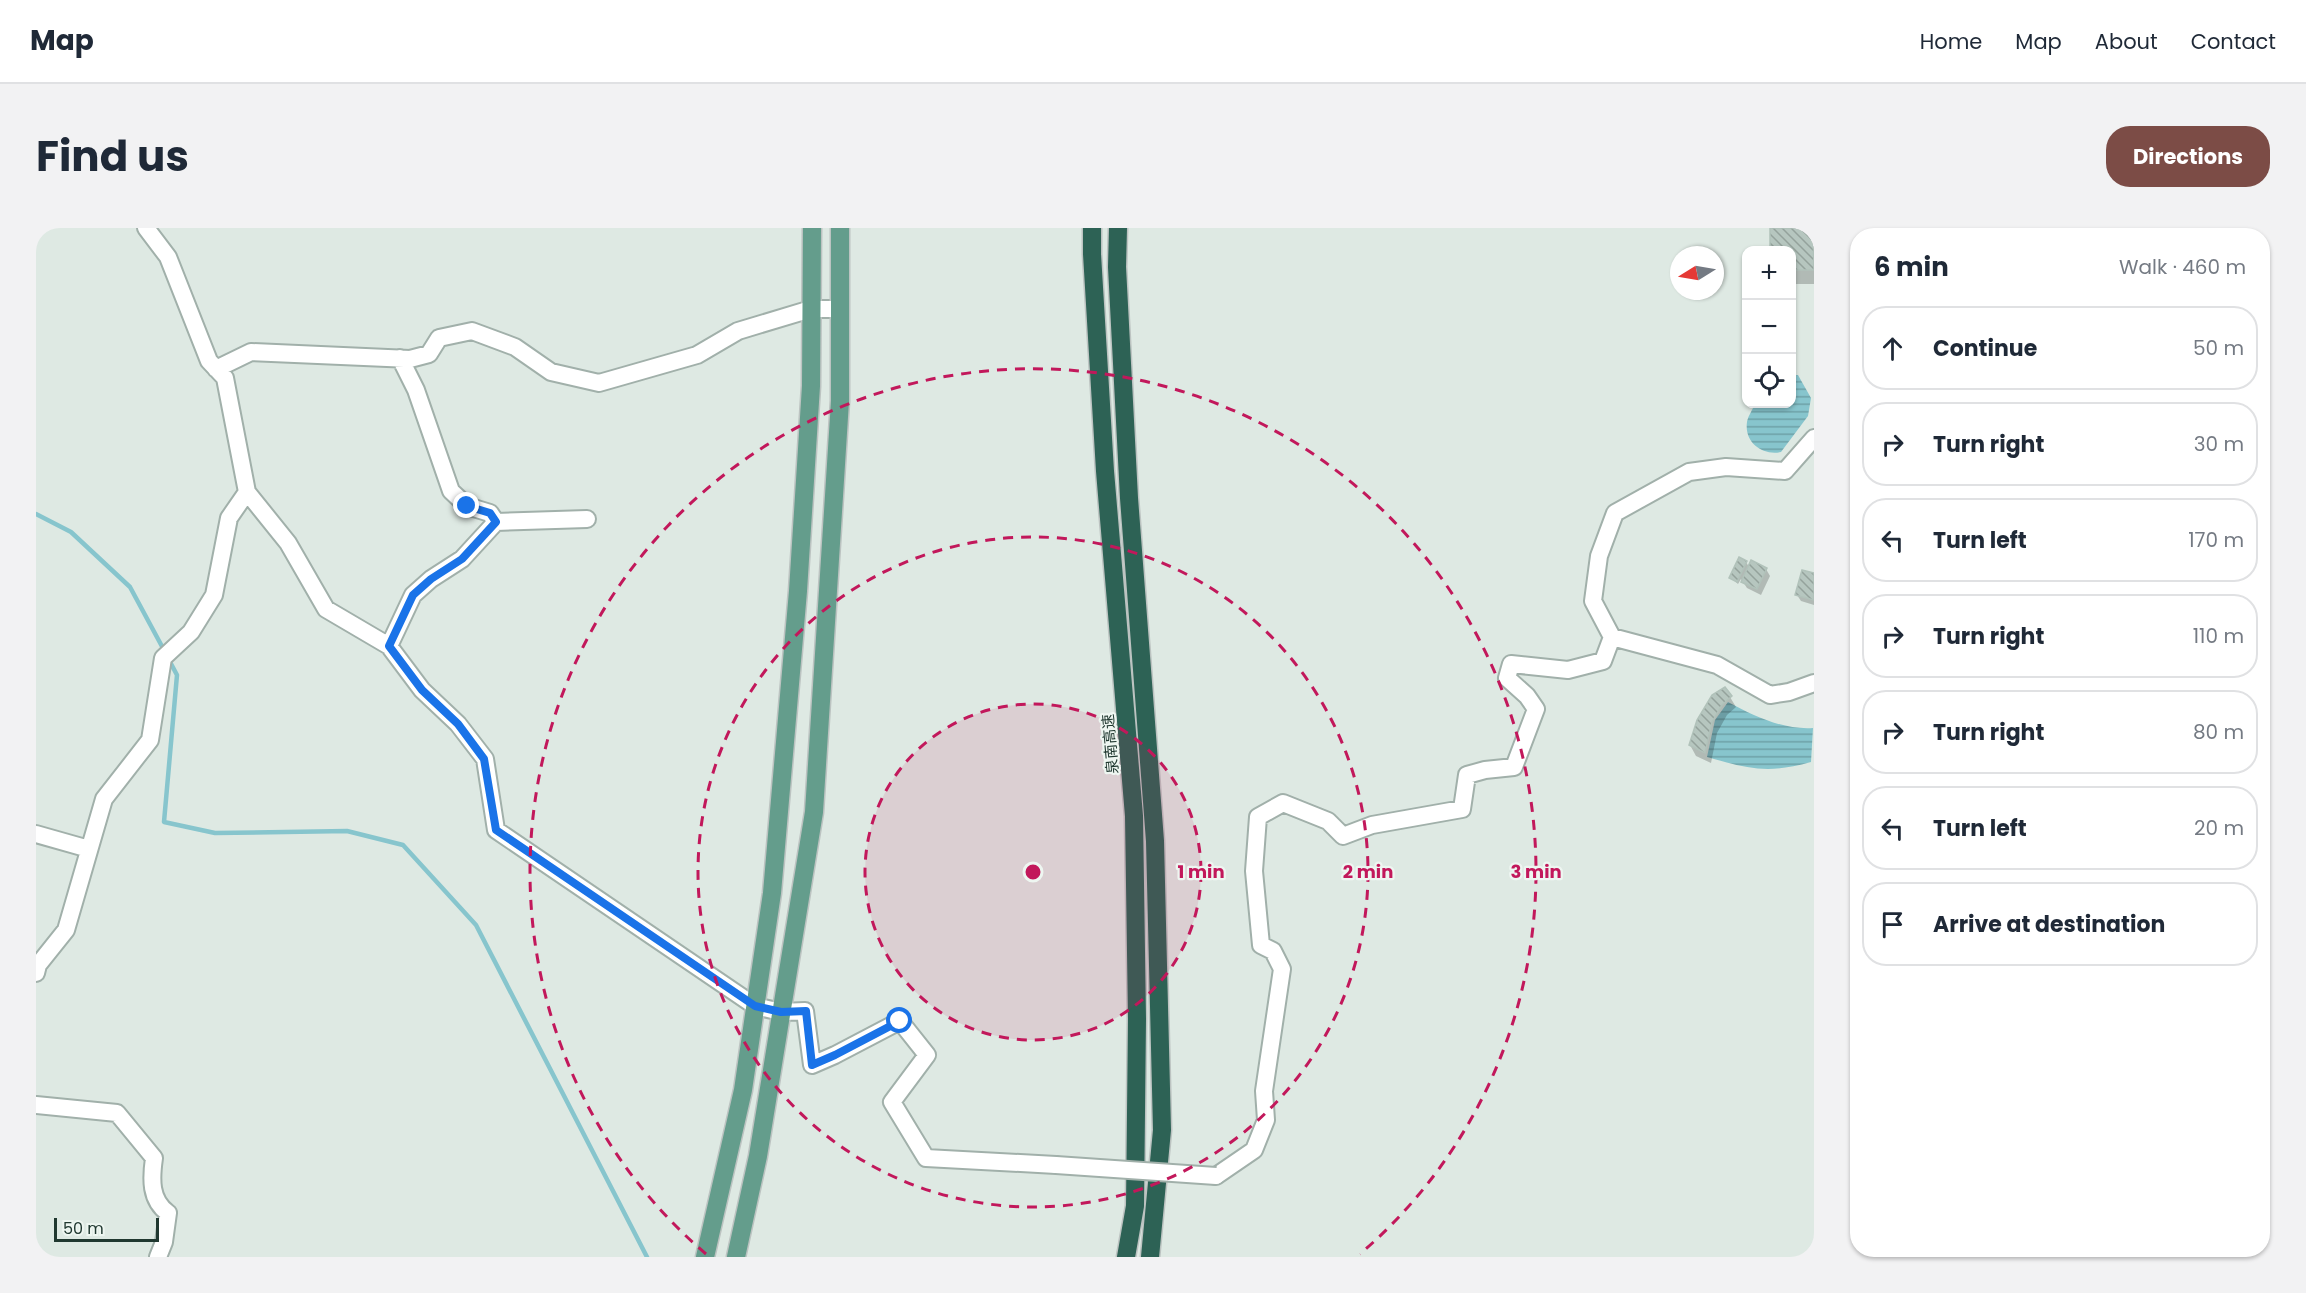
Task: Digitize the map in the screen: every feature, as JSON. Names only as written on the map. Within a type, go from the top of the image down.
[{"type":"highway","name":"泉南高速","points":[[1092,228],[1105,471],[1134,816],[1137,1019],[1135,1206],[1126,1257]]},
{"type":"highway","points":[[1118,228],[1117,267],[1128,486],[1155,841],[1162,1130],[1150,1257]]},
{"type":"main road","points":[[705,1257],[743,1090],[772,893],[797,603],[811,386],[812,228]]},
{"type":"main road","points":[[736,1257],[758,1156],[814,812],[840,401],[840,228]]},
{"type":"street","points":[[146,228],[168,257],[208,361],[225,378],[248,492],[288,543],[326,609],[389,646],[422,690],[458,724],[484,759],[496,830],[755,1006],[781,1012],[806,1011],[812,1065],[900,1021],[927,1054],[892,1102],[926,1158],[1216,1176],[1254,1150],[1266,1120],[1264,1091],[1282,969],[1273,951],[1262,945],[1254,871],[1258,817],[1283,803],[1328,821],[1343,836],[1372,825],[1462,809],[1467,775],[1485,770],[1514,767],[1536,709],[1527,696],[1508,678],[1510,664],[1568,670],[1603,661],[1612,637]]},
{"type":"street","points":[[216,369],[251,352],[410,359],[429,354],[439,338],[472,331],[515,347],[551,372],[599,383],[697,355],[738,331],[811,309],[840,309]]},
{"type":"street","points":[[400,358],[416,390],[452,491],[467,506],[490,513],[496,522]]},
{"type":"street","points":[[1814,438],[1785,471],[1726,467],[1689,472],[1615,513],[1599,556],[1593,601],[1612,637],[1717,665],[1770,695],[1789,692],[1814,682]]},
{"type":"street","points":[[36,973],[38,965],[66,930],[104,799],[150,740],[162,658],[190,632],[214,595],[229,518],[248,492]]},
{"type":"street","points":[[389,646],[413,595],[431,579],[462,559],[496,522],[587,519]]},
{"type":"street","points":[[36,834],[89,849]]},
{"type":"street","points":[[36,1105],[117,1113],[154,1158],[151,1180],[158,1206],[168,1214],[164,1242],[158,1257]]},
{"type":"water","points":[[1796,375],[1811,398],[1808,416],[1781,452],[1762,450],[1752,442],[1747,429],[1748,417],[1753,408],[1796,408]]},
{"type":"water","points":[[1728,702],[1758,717],[1780,724],[1813,728],[1811,762],[1770,769],[1735,765],[1707,757],[1715,720]]},
{"type":"building","points":[[1770,228],[1813,228],[1814,270],[1796,270],[1796,246],[1770,246]]},
{"type":"building","points":[[1739,557],[1747,561],[1737,582],[1729,578]]},
{"type":"building","points":[[1751,560],[1767,568],[1757,589],[1741,582]]},
{"type":"building","points":[[1802,570],[1814,573],[1814,600],[1795,595]]},
{"type":"building","points":[[1725,687],[1732,696],[1722,705],[1712,722],[1705,753],[1689,745],[1697,720],[1712,695]]},
{"type":"waterway","points":[[36,514],[71,532],[130,587],[165,652]]},
{"type":"waterway","points":[[169,660],[177,675],[164,822],[215,833],[347,831],[403,845],[476,925],[647,1257]]},
{"type":"route","points":[[467,506],[490,513],[496,522],[462,559],[431,579],[413,595],[389,646],[422,690],[458,724],[484,759],[496,830],[755,1006],[781,1012],[806,1011],[812,1065],[900,1021]]}]
